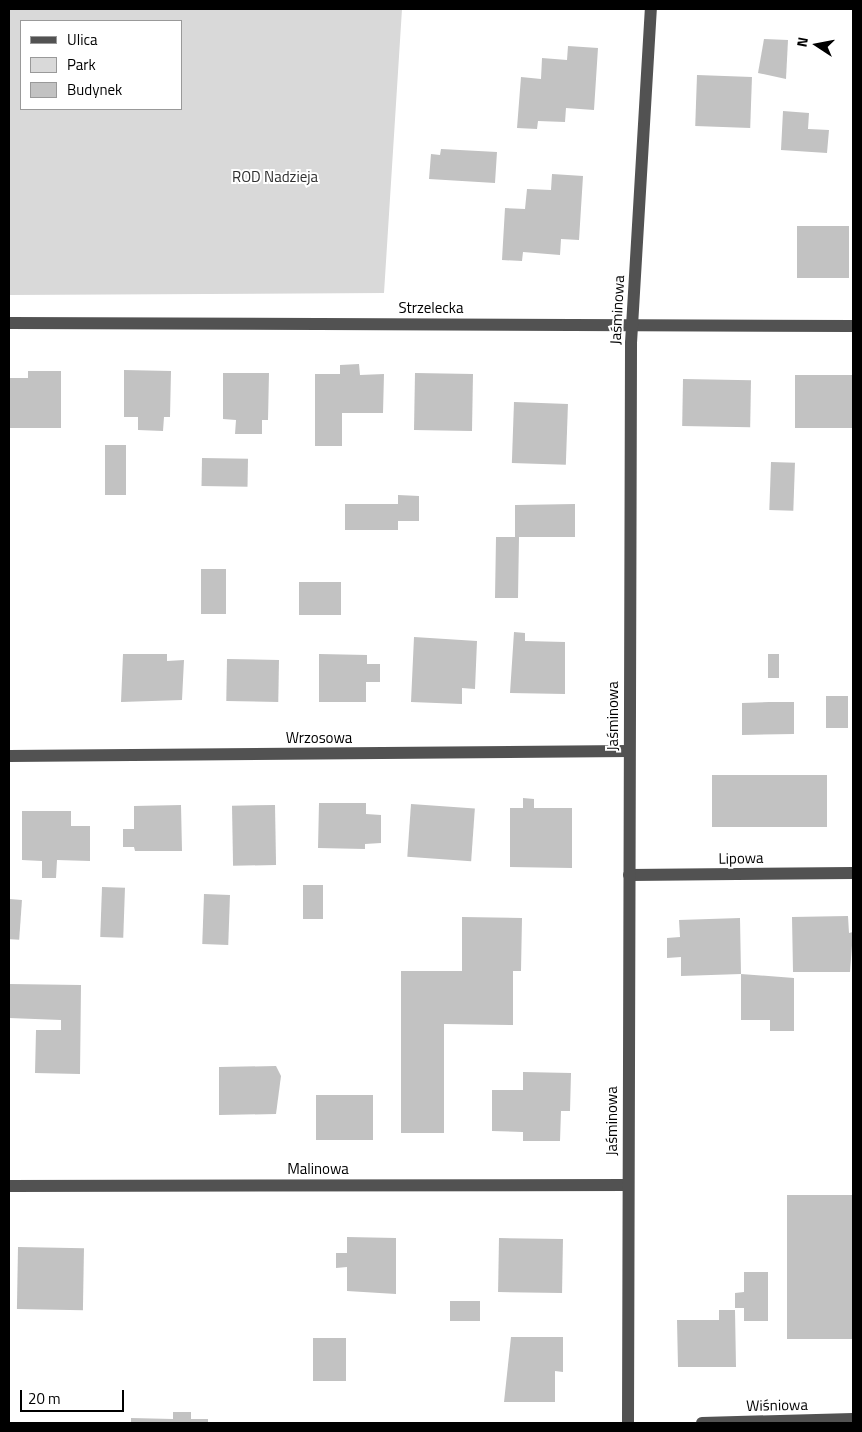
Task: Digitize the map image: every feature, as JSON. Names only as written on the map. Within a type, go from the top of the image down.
[{"type":"street","name":"Jaśminowa","points":[[628,1423],[632,326],[651,9]]},
{"type":"street","name":"Strzelecka","points":[[9,323],[853,326]]},
{"type":"street","name":"Wrzosowa","points":[[9,756],[629,752]]},
{"type":"street","name":"Lipowa","points":[[629,875],[853,872]]},
{"type":"street","name":"Malinowa","points":[[9,1186],[628,1185]]},
{"type":"street","name":"Wiśniowa","points":[[702,1423],[853,1419]]},
{"type":"green space","name":"ROD Nadzieja","points":[[9,9],[402,9],[384,293],[9,295]]},
{"type":"building","points":[[764,39],[788,40],[786,79],[758,73]]},
{"type":"building","points":[[568,46],[598,48],[594,110],[566,108],[565,122],[538,121],[537,129],[517,128],[521,77],[541,79],[542,58],[567,60]]},
{"type":"building","points":[[697,75],[752,77],[750,128],[695,126]]},
{"type":"building","points":[[783,111],[809,113],[808,129],[829,130],[827,153],[781,150]]},
{"type":"building","points":[[441,149],[497,152],[495,183],[429,179],[431,154],[440,155]]},
{"type":"building","points":[[552,174],[583,176],[579,240],[561,239],[560,255],[523,252],[522,261],[502,260],[505,208],[525,209],[527,189],[551,190]]},
{"type":"building","points":[[797,226],[849,226],[849,278],[797,278]]},
{"type":"building","points":[[359,364],[360,375],[384,374],[383,413],[342,413],[342,446],[315,446],[315,374],[340,374],[340,365]]},
{"type":"building","points":[[124,370],[171,371],[170,417],[164,417],[163,431],[138,430],[138,417],[124,417]]},
{"type":"building","points":[[28,371],[61,371],[61,428],[9,428],[9,378],[28,378]]},
{"type":"building","points":[[223,373],[269,373],[268,420],[262,420],[262,434],[235,434],[236,420],[223,419]]},
{"type":"building","points":[[415,373],[473,374],[472,431],[414,430]]},
{"type":"building","points":[[795,375],[853,375],[853,428],[795,428]]},
{"type":"building","points":[[683,379],[751,380],[750,427],[682,426]]},
{"type":"building","points":[[514,402],[568,404],[566,465],[512,463]]},
{"type":"building","points":[[105,445],[126,445],[126,495],[105,495]]},
{"type":"building","points":[[202,458],[248,459],[248,487],[202,486]]},
{"type":"building","points":[[771,462],[795,463],[793,511],[769,510]]},
{"type":"building","points":[[398,495],[419,496],[419,521],[398,521],[398,530],[345,530],[345,504],[398,504]]},
{"type":"building","points":[[575,504],[575,537],[519,537],[518,598],[495,598],[496,537],[515,537],[515,505]]},
{"type":"building","points":[[201,569],[226,569],[226,614],[201,614]]},
{"type":"building","points":[[299,582],[341,582],[341,615],[299,615]]},
{"type":"building","points":[[514,632],[525,633],[525,641],[565,642],[565,694],[510,693]]},
{"type":"building","points":[[414,637],[477,641],[475,689],[462,688],[462,704],[411,702]]},
{"type":"building","points":[[123,654],[167,654],[167,661],[184,660],[182,700],[121,702]]},
{"type":"building","points":[[319,654],[367,655],[367,664],[380,664],[380,682],[366,682],[366,702],[319,702]]},
{"type":"building","points":[[768,654],[779,654],[779,678],[768,678]]},
{"type":"building","points":[[227,659],[279,660],[278,702],[226,701]]},
{"type":"building","points":[[826,696],[848,696],[848,728],[826,728]]},
{"type":"building","points":[[794,702],[794,734],[742,735],[742,703]]},
{"type":"building","points":[[712,775],[827,775],[827,827],[712,827]]},
{"type":"building","points":[[523,798],[534,799],[534,808],[572,808],[572,868],[510,867],[510,808],[523,808]]},
{"type":"building","points":[[319,803],[366,803],[366,814],[381,815],[381,843],[365,844],[365,849],[318,848]]},
{"type":"building","points":[[411,804],[475,808],[471,861],[407,857]]},
{"type":"building","points":[[181,805],[182,851],[135,851],[134,847],[123,847],[123,829],[134,829],[134,806]]},
{"type":"building","points":[[275,805],[276,865],[233,866],[232,806]]},
{"type":"building","points":[[22,811],[71,811],[71,826],[90,826],[90,861],[57,860],[56,878],[42,878],[42,861],[22,860]]},
{"type":"building","points":[[303,885],[323,885],[323,919],[303,919]]},
{"type":"building","points":[[102,887],[125,888],[123,938],[100,937]]},
{"type":"building","points":[[204,894],[230,895],[228,945],[202,944]]},
{"type":"building","points":[[9,899],[22,900],[19,940],[9,939]]},
{"type":"building","points":[[848,916],[849,933],[853,932],[850,972],[793,972],[792,917]]},
{"type":"building","points":[[462,917],[522,918],[521,971],[513,971],[513,1025],[444,1024],[444,1133],[401,1133],[401,971],[462,971]]},
{"type":"building","points":[[740,918],[741,974],[681,976],[681,957],[667,958],[667,938],[680,937],[679,920]]},
{"type":"building","points":[[741,974],[794,978],[794,1031],[770,1031],[770,1020],[741,1020]]},
{"type":"building","points":[[9,984],[81,985],[80,1074],[35,1073],[36,1030],[61,1030],[61,1020],[9,1018]]},
{"type":"building","points":[[276,1066],[281,1076],[276,1114],[219,1115],[219,1067]]},
{"type":"building","points":[[523,1072],[571,1073],[570,1111],[561,1111],[560,1141],[523,1141],[523,1132],[492,1131],[492,1090],[523,1090]]},
{"type":"building","points":[[316,1095],[373,1095],[373,1140],[316,1140]]},
{"type":"building","points":[[787,1195],[853,1195],[853,1339],[787,1339]]},
{"type":"building","points":[[347,1237],[396,1238],[396,1294],[347,1291],[347,1267],[336,1268],[336,1253],[347,1253]]},
{"type":"building","points":[[499,1238],[563,1239],[562,1293],[498,1292]]},
{"type":"building","points":[[18,1247],[84,1248],[83,1310],[17,1309]]},
{"type":"building","points":[[744,1272],[768,1272],[768,1321],[744,1321],[744,1308],[735,1308],[735,1293],[744,1292]]},
{"type":"building","points":[[450,1301],[480,1301],[480,1321],[450,1321]]},
{"type":"building","points":[[719,1310],[735,1310],[736,1367],[678,1367],[677,1320],[719,1320]]},
{"type":"building","points":[[511,1337],[563,1337],[563,1372],[555,1371],[555,1402],[504,1402]]},
{"type":"building","points":[[313,1338],[346,1338],[346,1381],[313,1381]]},
{"type":"building","points":[[173,1412],[191,1412],[191,1419],[208,1419],[208,1423],[131,1423],[131,1418],[173,1419]]}]
